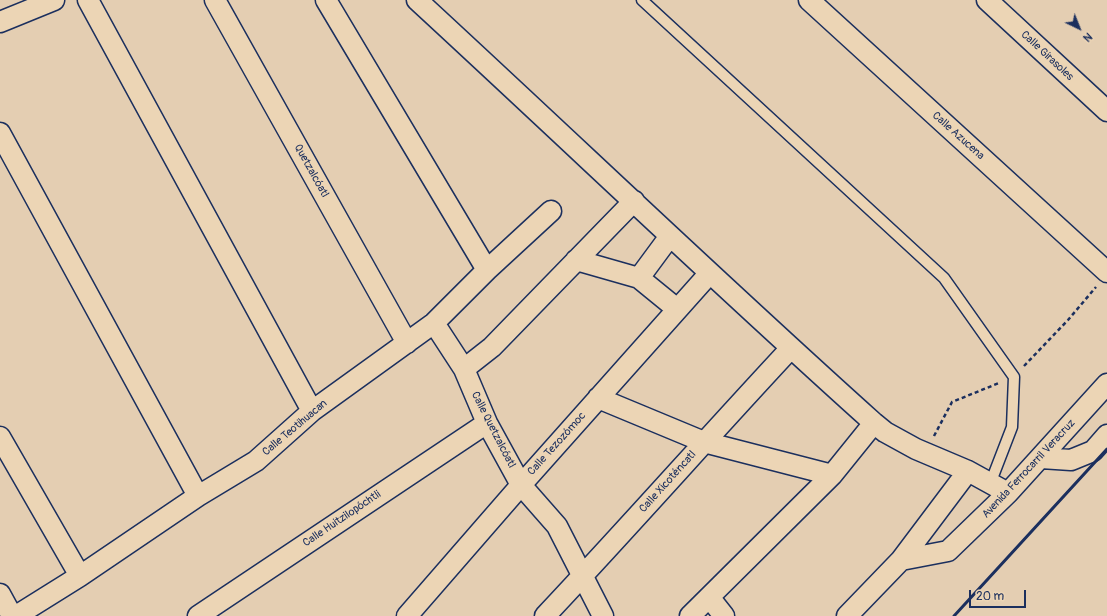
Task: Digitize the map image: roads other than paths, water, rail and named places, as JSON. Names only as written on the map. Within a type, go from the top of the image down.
[{"type":"street","points":[[0,22],[27,6],[54,0]]},
{"type":"street","points":[[88,0],[312,411]]},
{"type":"street","name":"Quetzalcóatl","points":[[215,0],[407,343]]},
{"type":"street","points":[[326,0],[487,270]]},
{"type":"street","points":[[417,0],[634,201],[709,274],[874,423],[885,432],[916,449],[968,471],[1008,494]]},
{"type":"street","name":"Calle Azucena","points":[[809,0],[1107,272]]},
{"type":"street","name":"Calle Girasoles","points":[[987,0],[1107,111]]},
{"type":"street","points":[[0,133],[198,496]]},
{"type":"street","points":[[464,369],[492,347],[634,201]]},
{"type":"street","name":"Calle Teotihuacan","points":[[16,616],[80,576],[198,496],[256,461],[312,411],[434,323],[487,270],[552,211]]},
{"type":"street","points":[[639,278],[670,236]]},
{"type":"street","points":[[576,260],[639,278],[677,309]]},
{"type":"street","name":"Calle Tezozómoc","points":[[408,616],[521,484],[709,274]]},
{"type":"street","name":"Calle Quetzalcóatl","points":[[434,323],[464,369],[487,423],[521,484],[557,526],[603,616]]},
{"type":"street","name":"Calle Xicoténcatl","points":[[545,616],[791,348]]},
{"type":"street","name":"Avenida Ferrocarril Veracruz","points":[[901,560],[948,551],[1008,494],[1107,384]]},
{"type":"street","points":[[598,398],[704,442],[832,475]]},
{"type":"street","name":"Calle Huitzilopóchtli","points":[[198,616],[487,423]]},
{"type":"street","points":[[690,616],[832,475],[874,423]]},
{"type":"street","points":[[1041,458],[1071,460],[1093,451],[1107,436]]},
{"type":"street","points":[[0,437],[80,576]]},
{"type":"street","points":[[847,616],[901,560],[968,471]]},
{"type":"street","points":[[0,594],[12,616]]},
{"type":"street","points":[[709,597],[724,616]]},
{"type":"lane","points":[[642,0],[948,283],[1014,377],[1012,427],[990,484]]},
{"type":"railway","points":[[954,616],[1107,449]]}]
